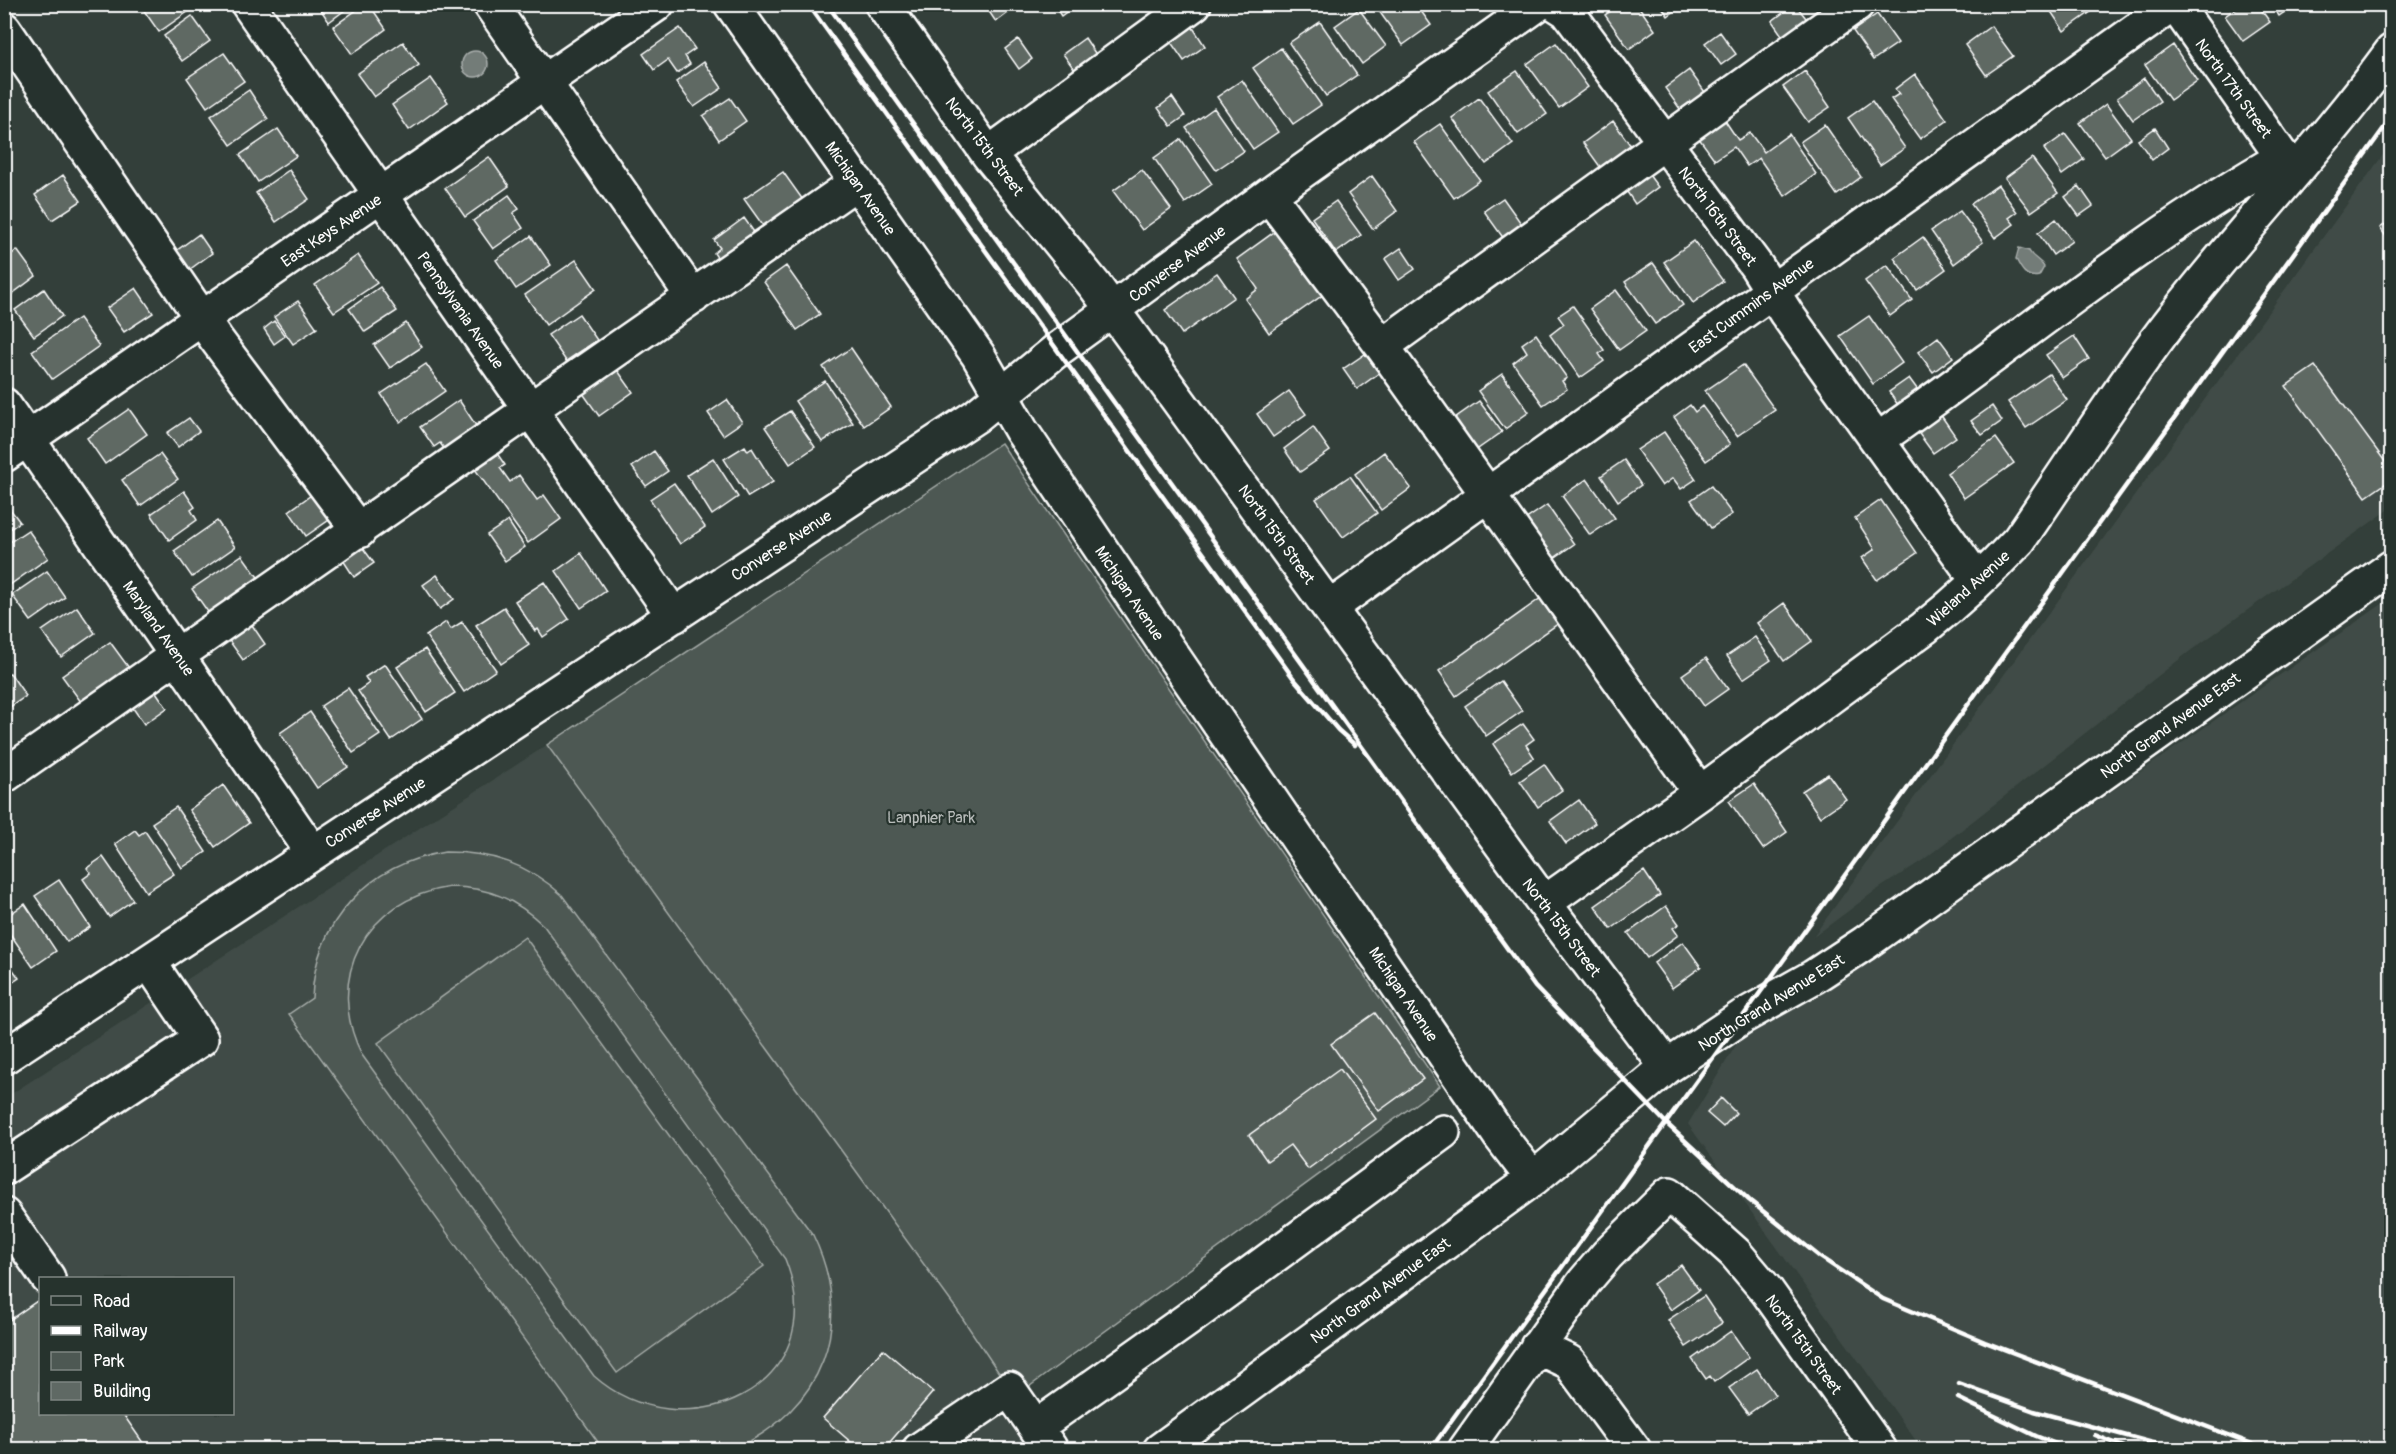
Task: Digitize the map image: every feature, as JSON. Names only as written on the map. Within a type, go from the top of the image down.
[{"type":"street","name":"Pennsylvania Avenue","points":[[248,4],[674,616]]},
{"type":"street","points":[[490,4],[693,297]]},
{"type":"street","name":"East Keys Avenue","points":[[16,447],[657,4]]},
{"type":"street","name":"Michigan Avenue","points":[[731,4],[978,355],[1002,397],[1158,634],[1500,1136],[1533,1179]]},
{"type":"street","name":"North 15th Street","points":[[882,4],[988,154],[1113,310],[1544,903],[1667,1067]]},
{"type":"street","points":[[988,154],[1194,4]]},
{"type":"street","name":"Converse Avenue","points":[[4,1057],[1002,397],[1057,350],[1269,195],[1538,4]]},
{"type":"street","name":"North 16th Street","points":[[1556,4],[1567,11],[1772,290],[1978,580]]},
{"type":"street","points":[[1382,346],[1857,4]]},
{"type":"street","name":"North 17th Street","points":[[2174,4],[2289,164]]},
{"type":"street","name":"East Cummins Avenue","points":[[1331,608],[2174,4]]},
{"type":"street","points":[[4,29],[216,339],[358,531]]},
{"type":"street","name":"Wieland Avenue","points":[[1544,903],[1700,793],[1924,628],[2019,540],[2163,330],[2289,164],[2348,112],[2391,51]]},
{"type":"street","points":[[1879,439],[2117,264],[2229,188],[2289,164]]},
{"type":"street","points":[[4,776],[532,411],[857,182]]},
{"type":"street","points":[[1269,195],[1382,346],[1700,793]]},
{"type":"street","name":"Maryland Avenue","points":[[4,405],[16,447],[179,656],[313,853]]},
{"type":"street","name":"North Grand Avenue East","points":[[1160,1449],[1533,1179],[1667,1067],[1742,1017],[1813,977],[1865,943],[2391,567]]},
{"type":"street","points":[[4,1168],[201,1039],[149,962]]},
{"type":"street","points":[[919,1449],[1009,1389],[1042,1438],[1187,1320],[1443,1132]]},
{"type":"street","name":"North 15th Street","points":[[1537,1347],[1607,1255],[1670,1194],[1735,1253],[1767,1291],[1880,1449]]},
{"type":"street","points":[[10,1236],[47,1277]]},
{"type":"street","points":[[1465,1449],[1537,1347],[1569,1362],[1634,1449]]},
{"type":"shaded area","points":[[475,51],[484,55],[488,64],[484,73],[475,77],[466,73],[462,64],[466,55]]},
{"type":"shaded area","points":[[2391,144],[2391,508],[2190,651],[1923,860],[1875,891],[1812,938]]},
{"type":"shaded area","points":[[2019,248],[2029,251],[2042,264],[2044,267],[2039,276],[2027,275],[2022,270],[2016,259]]},
{"type":"shaded area","points":[[2391,598],[2391,1449],[1922,1449],[1688,1124],[1744,1032],[1876,955]]},
{"type":"shaded area","points":[[547,745],[957,1310],[1050,1449],[5,1450],[5,1098]]},
{"type":"green space","name":"Lanphier Park","points":[[1001,443],[1440,1086],[1015,1397],[957,1310],[547,745]]},
{"type":"green space","points":[[445,852],[493,857],[536,875],[562,895],[813,1235],[826,1268],[831,1300],[830,1331],[823,1360],[809,1387],[790,1411],[765,1432],[734,1449],[603,1449],[289,1014],[312,998],[315,970],[323,944],[335,921],[351,901],[370,883],[393,869]],"holes":[[[450,887],[501,896],[523,909],[544,926],[785,1259],[795,1305],[789,1343],[770,1374],[742,1396],[706,1408],[668,1409],[629,1399],[594,1376],[362,1055],[351,1026],[347,998],[351,971],[360,947],[375,925],[395,907],[421,895]]]},
{"type":"green space","points":[[525,937],[764,1266],[617,1373],[378,1043]]},
{"type":"building","points":[[185,4],[189,11],[159,32],[140,5]]},
{"type":"building","points":[[317,4],[353,4],[329,22]]},
{"type":"building","points":[[365,4],[369,4],[386,29],[352,54],[333,27]]},
{"type":"building","points":[[984,4],[1020,4],[996,22]]},
{"type":"building","points":[[1053,4],[1077,4],[1061,16]]},
{"type":"building","points":[[1374,4],[1416,4],[1431,25],[1403,45]]},
{"type":"building","points":[[1621,4],[1637,4],[1655,30],[1629,49],[1605,15]]},
{"type":"building","points":[[1660,4],[1684,4],[1668,16]]},
{"type":"building","points":[[1795,4],[1813,27],[1788,44],[1772,21]]},
{"type":"building","points":[[2046,4],[2087,4],[2092,11],[2064,31]]},
{"type":"building","points":[[2242,4],[2257,4],[2270,22],[2243,41],[2225,16]]},
{"type":"building","points":[[2271,4],[2296,4],[2279,16]]},
{"type":"building","points":[[1359,9],[1386,46],[1362,64],[1335,26]]},
{"type":"building","points":[[1877,14],[1898,43],[1873,60],[1853,31]]},
{"type":"building","points":[[192,16],[210,41],[182,61],[164,36]]},
{"type":"building","points":[[1320,22],[1357,75],[1326,96],[1289,43]]},
{"type":"building","points":[[1190,23],[1205,46],[1184,61],[1168,38]]},
{"type":"building","points":[[1991,26],[2013,56],[1986,75],[1965,45]]},
{"type":"building","points":[[680,28],[695,49],[685,56],[690,64],[677,73],[668,60],[654,70],[643,54]]},
{"type":"building","points":[[1720,32],[1736,54],[1721,65],[1705,43]]},
{"type":"building","points":[[1085,38],[1101,62],[1080,77],[1063,54]]},
{"type":"building","points":[[1018,39],[1032,59],[1019,69],[1005,49]]},
{"type":"building","points":[[403,42],[419,65],[374,97],[357,74]]},
{"type":"building","points":[[1556,43],[1588,87],[1559,108],[1527,64]]},
{"type":"building","points":[[2173,45],[2197,81],[2170,100],[2145,65]]},
{"type":"building","points":[[1281,48],[1321,105],[1293,124],[1253,68]]},
{"type":"building","points":[[224,53],[244,81],[207,107],[187,78]]},
{"type":"building","points":[[704,62],[722,88],[694,107],[676,82]]},
{"type":"building","points":[[1689,70],[1710,99],[1685,116],[1665,88]]},
{"type":"building","points":[[1517,71],[1547,114],[1518,134],[1488,91]]},
{"type":"building","points":[[1805,71],[1830,107],[1808,122],[1783,87]]},
{"type":"building","points":[[1915,74],[1947,120],[1920,139],[1891,99],[1899,94],[1895,89]]},
{"type":"building","points":[[431,78],[448,102],[409,130],[392,105]]},
{"type":"building","points":[[2144,78],[2160,101],[2133,120],[2117,98]]},
{"type":"building","points":[[1242,80],[1278,132],[1253,149],[1217,97]]},
{"type":"building","points":[[249,90],[268,119],[231,145],[211,116]]},
{"type":"building","points":[[1172,97],[1185,116],[1171,126],[1158,108]]},
{"type":"building","points":[[730,98],[746,121],[719,140],[703,116]]},
{"type":"building","points":[[1479,98],[1513,144],[1486,164],[1452,118]]},
{"type":"building","points":[[1872,101],[1905,148],[1880,165],[1848,118]]},
{"type":"building","points":[[2106,104],[2131,138],[2105,157],[2080,123]]},
{"type":"building","points":[[1214,108],[1244,151],[1216,170],[1186,128]]},
{"type":"building","points":[[1724,119],[1738,140],[1750,133],[1764,152],[1789,134],[1816,174],[1785,196],[1759,158],[1747,166],[1734,147],[1715,160],[1698,137]]},
{"type":"building","points":[[1613,121],[1636,153],[1606,175],[1583,143]]},
{"type":"building","points":[[1440,124],[1480,180],[1454,198],[1414,142]]},
{"type":"building","points":[[1825,125],[1861,177],[1837,195],[1800,142]]},
{"type":"building","points":[[2155,128],[2168,148],[2152,160],[2138,140]]},
{"type":"building","points":[[278,129],[296,156],[258,182],[240,155]]},
{"type":"building","points":[[2065,134],[2084,159],[2062,175],[2044,149]]},
{"type":"building","points":[[1181,139],[1212,184],[1185,203],[1154,158]]},
{"type":"building","points":[[489,157],[509,186],[465,217],[445,188]]},
{"type":"building","points":[[2032,158],[2058,193],[2031,212],[2005,178]]},
{"type":"building","points":[[1643,167],[1658,187],[1635,204],[1621,183]]},
{"type":"building","points":[[289,170],[309,199],[276,222],[256,193]]},
{"type":"building","points":[[1142,170],[1171,209],[1142,230],[1113,191]]},
{"type":"building","points":[[783,172],[803,200],[764,227],[744,199]]},
{"type":"building","points":[[63,175],[81,201],[52,220],[35,195]]},
{"type":"building","points":[[1372,176],[1397,211],[1373,229],[1348,194]]},
{"type":"building","points":[[1998,185],[2017,212],[2009,218],[2014,224],[1995,238],[1971,204]]},
{"type":"building","points":[[2079,186],[2093,206],[2079,216],[2065,197]]},
{"type":"building","points":[[509,195],[519,209],[513,213],[523,228],[493,249],[473,221]]},
{"type":"building","points":[[1503,198],[1523,226],[1504,239],[1484,211]]},
{"type":"building","points":[[1336,201],[1361,235],[1336,253],[1312,218]]},
{"type":"building","points":[[1960,211],[1983,242],[1954,264],[1931,231]]},
{"type":"building","points":[[744,218],[761,242],[724,268],[714,253],[720,248],[714,240]]},
{"type":"building","points":[[2056,219],[2072,241],[2053,255],[2038,233]]},
{"type":"building","points":[[2392,220],[2392,245],[2380,228]]},
{"type":"building","points":[[1281,227],[1327,292],[1269,333],[1245,299],[1258,289],[1237,259]]},
{"type":"building","points":[[199,234],[212,253],[189,270],[176,251]]},
{"type":"building","points":[[531,236],[551,265],[516,289],[496,260]]},
{"type":"building","points":[[1923,237],[1946,269],[1917,290],[1894,258]]},
{"type":"building","points":[[1694,241],[1723,281],[1693,303],[1664,262]]},
{"type":"building","points":[[1401,248],[1415,269],[1399,280],[1385,259]]},
{"type":"building","points":[[17,250],[36,276],[8,297],[4,292],[4,260]]},
{"type":"building","points":[[358,255],[377,283],[334,312],[315,285]]},
{"type":"building","points":[[576,260],[596,289],[546,325],[525,295]]},
{"type":"building","points":[[1653,263],[1683,305],[1655,324],[1625,282]]},
{"type":"building","points":[[1887,265],[1912,300],[1890,316],[1865,281]]},
{"type":"building","points":[[786,266],[820,314],[797,330],[764,282]]},
{"type":"building","points":[[1217,273],[1234,297],[1182,334],[1165,310]]},
{"type":"building","points":[[380,287],[397,311],[365,332],[349,309]]},
{"type":"building","points":[[136,288],[153,313],[124,332],[107,308]]},
{"type":"building","points":[[44,289],[62,316],[34,336],[15,310]]},
{"type":"building","points":[[1616,290],[1646,331],[1619,350],[1590,309]]},
{"type":"building","points":[[298,301],[317,328],[293,344],[274,317]]},
{"type":"building","points":[[1573,306],[1604,350],[1599,354],[1604,361],[1580,378],[1550,335],[1564,324],[1558,316]]},
{"type":"building","points":[[579,314],[597,340],[566,361],[548,335]]},
{"type":"building","points":[[1869,316],[1902,363],[1873,384],[1840,336]]},
{"type":"building","points":[[79,318],[99,346],[52,379],[32,351]]},
{"type":"building","points":[[274,321],[285,336],[274,344],[264,329]]},
{"type":"building","points":[[406,323],[422,347],[390,368],[374,345]]},
{"type":"building","points":[[1536,334],[1567,378],[1562,381],[1567,389],[1543,405],[1513,363],[1527,352],[1522,344]]},
{"type":"building","points":[[2074,336],[2089,359],[2062,378],[2046,355]]},
{"type":"building","points":[[1938,337],[1953,357],[1933,372],[1918,352]]},
{"type":"building","points":[[851,348],[891,407],[864,426],[823,367]]},
{"type":"building","points":[[1365,354],[1379,373],[1357,389],[1343,369]]},
{"type":"building","points":[[426,364],[445,391],[400,422],[381,394]]},
{"type":"building","points":[[1743,365],[1775,410],[1737,436],[1705,391]]},
{"type":"building","points":[[2315,366],[2392,471],[2392,479],[2366,497],[2286,386]]},
{"type":"building","points":[[616,368],[633,392],[599,416],[582,392]]},
{"type":"building","points":[[1502,374],[1529,412],[1505,429],[1478,391]]},
{"type":"building","points":[[2049,374],[2067,400],[2026,428],[2008,402]]},
{"type":"building","points":[[1909,378],[1920,393],[1900,408],[1889,392]]},
{"type":"building","points":[[825,381],[853,423],[822,442],[795,401]]},
{"type":"building","points":[[1289,391],[1306,414],[1273,437],[1257,414]]},
{"type":"building","points":[[459,400],[477,427],[445,450],[440,443],[434,447],[420,427]]},
{"type":"building","points":[[727,400],[742,422],[723,435],[708,413]]},
{"type":"building","points":[[1479,401],[1502,432],[1475,451],[1452,420]]},
{"type":"building","points":[[1690,405],[1695,412],[1702,406],[1730,444],[1706,461],[1674,417]]},
{"type":"building","points":[[1992,406],[2002,421],[1982,435],[1971,421]]},
{"type":"building","points":[[129,409],[147,434],[105,464],[87,438]]},
{"type":"building","points":[[790,411],[815,447],[790,464],[765,427]]},
{"type":"building","points":[[1938,411],[1956,437],[1933,453],[1914,427]]},
{"type":"building","points":[[189,418],[199,431],[178,447],[167,433]]},
{"type":"building","points":[[1313,427],[1330,451],[1300,472],[1284,449]]},
{"type":"building","points":[[1664,432],[1696,479],[1681,489],[1673,478],[1662,486],[1637,450]]},
{"type":"building","points":[[1996,438],[2014,463],[1964,498],[1947,473]]},
{"type":"building","points":[[745,446],[748,451],[752,448],[773,482],[748,497],[724,459]]},
{"type":"building","points":[[494,449],[505,465],[500,468],[510,482],[519,475],[537,500],[544,495],[561,519],[528,543],[472,465]]},
{"type":"building","points":[[654,451],[668,471],[646,486],[632,467]]},
{"type":"building","points":[[1384,452],[1411,488],[1381,510],[1355,474]]},
{"type":"building","points":[[160,454],[178,479],[140,506],[122,480]]},
{"type":"building","points":[[713,458],[738,497],[712,515],[687,475]]},
{"type":"building","points":[[1624,460],[1641,485],[1618,501],[1601,476]]},
{"type":"building","points":[[1350,476],[1377,513],[1343,537],[1316,499]]},
{"type":"building","points":[[1587,479],[1615,518],[1590,535],[1562,496]]},
{"type":"building","points":[[674,483],[705,527],[680,544],[650,499]]},
{"type":"building","points":[[1711,486],[1732,514],[1711,528],[1691,500]]},
{"type":"building","points":[[184,491],[195,507],[191,510],[197,520],[169,540],[151,514]]},
{"type":"building","points":[[314,493],[332,518],[306,536],[289,511]]},
{"type":"building","points":[[1881,500],[1917,553],[1877,580],[1862,558],[1875,549],[1855,518]]},
{"type":"building","points":[[4,501],[20,522],[4,533]]},
{"type":"building","points":[[1547,505],[1574,544],[1550,561],[1522,522]]},
{"type":"building","points":[[217,521],[235,547],[192,577],[174,551]]},
{"type":"building","points":[[508,521],[525,547],[505,561],[487,535]]},
{"type":"building","points":[[28,530],[48,558],[4,589],[4,546]]},
{"type":"building","points":[[360,544],[374,563],[354,577],[341,557]]},
{"type":"building","points":[[581,553],[606,591],[581,608],[556,571]]},
{"type":"building","points":[[242,555],[260,580],[210,615],[192,589]]},
{"type":"building","points":[[47,571],[65,597],[31,621],[12,595]]},
{"type":"building","points":[[437,575],[454,599],[440,609],[423,585]]},
{"type":"building","points":[[544,582],[569,619],[543,637],[538,629],[535,631],[515,601]]},
{"type":"building","points":[[1541,598],[1559,623],[1456,696],[1439,671]]},
{"type":"building","points":[[1784,603],[1812,641],[1784,661],[1757,623]]},
{"type":"building","points":[[77,607],[95,633],[61,657],[42,631]]},
{"type":"building","points":[[504,607],[529,645],[501,664],[476,625]]},
{"type":"building","points":[[248,619],[265,644],[243,660],[225,635]]},
{"type":"building","points":[[446,622],[451,629],[462,622],[496,670],[464,692],[426,636]]},
{"type":"building","points":[[1755,637],[1771,660],[1743,679],[1727,656]]},
{"type":"building","points":[[110,642],[132,672],[84,706],[62,676]]},
{"type":"building","points":[[425,649],[455,693],[426,712],[397,667]]},
{"type":"building","points":[[1706,658],[1728,689],[1704,706],[1682,675]]},
{"type":"building","points":[[385,664],[422,719],[391,740],[358,691],[369,683],[365,677]]},
{"type":"building","points":[[10,673],[26,696],[4,711],[4,677]]},
{"type":"building","points":[[1501,681],[1522,711],[1486,736],[1465,706]]},
{"type":"building","points":[[152,686],[167,708],[144,724],[128,701]]},
{"type":"building","points":[[348,688],[380,735],[353,753],[321,706]]},
{"type":"building","points":[[310,712],[348,767],[317,788],[280,733]]},
{"type":"building","points":[[1523,724],[1534,739],[1526,745],[1534,757],[1512,772],[1493,744]]},
{"type":"building","points":[[1544,764],[1562,790],[1538,807],[1520,781]]},
{"type":"building","points":[[1828,774],[1846,799],[1820,817],[1802,791]]},
{"type":"building","points":[[1754,784],[1787,832],[1763,849],[1729,801]]},
{"type":"building","points":[[223,785],[249,823],[215,847],[189,810]]},
{"type":"building","points":[[1579,800],[1595,823],[1566,844],[1550,821]]},
{"type":"building","points":[[176,807],[206,852],[182,868],[152,823]]},
{"type":"building","points":[[135,830],[139,835],[145,831],[174,874],[146,892],[115,844]]},
{"type":"building","points":[[103,857],[133,900],[109,917],[83,879],[91,873],[87,868]]},
{"type":"building","points":[[1644,871],[1660,895],[1611,929],[1595,906]]},
{"type":"building","points":[[59,880],[90,927],[67,942],[35,896]]},
{"type":"building","points":[[25,904],[56,951],[33,967],[4,925],[4,918]]},
{"type":"building","points":[[1666,906],[1679,924],[1673,928],[1678,935],[1647,958],[1628,933]]},
{"type":"building","points":[[1683,942],[1701,967],[1672,988],[1654,963]]},
{"type":"building","points":[[4,957],[19,978],[4,988]]},
{"type":"building","points":[[1375,1013],[1423,1079],[1379,1111],[1331,1044]]},
{"type":"building","points":[[1340,1069],[1376,1119],[1308,1169],[1290,1145],[1267,1161],[1249,1135]]},
{"type":"building","points":[[1721,1098],[1736,1113],[1723,1127],[1707,1113]]},
{"type":"building","points":[[1681,1265],[1699,1290],[1671,1310],[1653,1284]]},
{"type":"building","points":[[1704,1296],[1722,1323],[1686,1347],[1668,1320]]},
{"type":"building","points":[[39,1300],[39,1415],[124,1415],[148,1450],[4,1450],[4,1324]]},
{"type":"building","points":[[1731,1331],[1749,1357],[1714,1382],[1710,1376],[1706,1379],[1692,1359]]},
{"type":"building","points":[[883,1349],[933,1392],[883,1450],[860,1450],[823,1418]]},
{"type":"building","points":[[1757,1369],[1775,1395],[1748,1414],[1729,1388]]},
{"type":"railway","points":[[808,4],[1294,679],[1338,730],[1355,745]]},
{"type":"railway","points":[[827,4],[1535,987],[1667,1124],[1749,1200],[1820,1257],[1883,1299],[1985,1342],[2268,1450]]},
{"type":"railway","points":[[1430,1450],[2392,117]]},
{"type":"railway","points":[[1959,1384],[2034,1411],[2179,1450]]},
{"type":"railway","points":[[1958,1398],[2036,1436],[2071,1450]]},
{"type":"railway","points":[[2095,1435],[2132,1450]]}]
